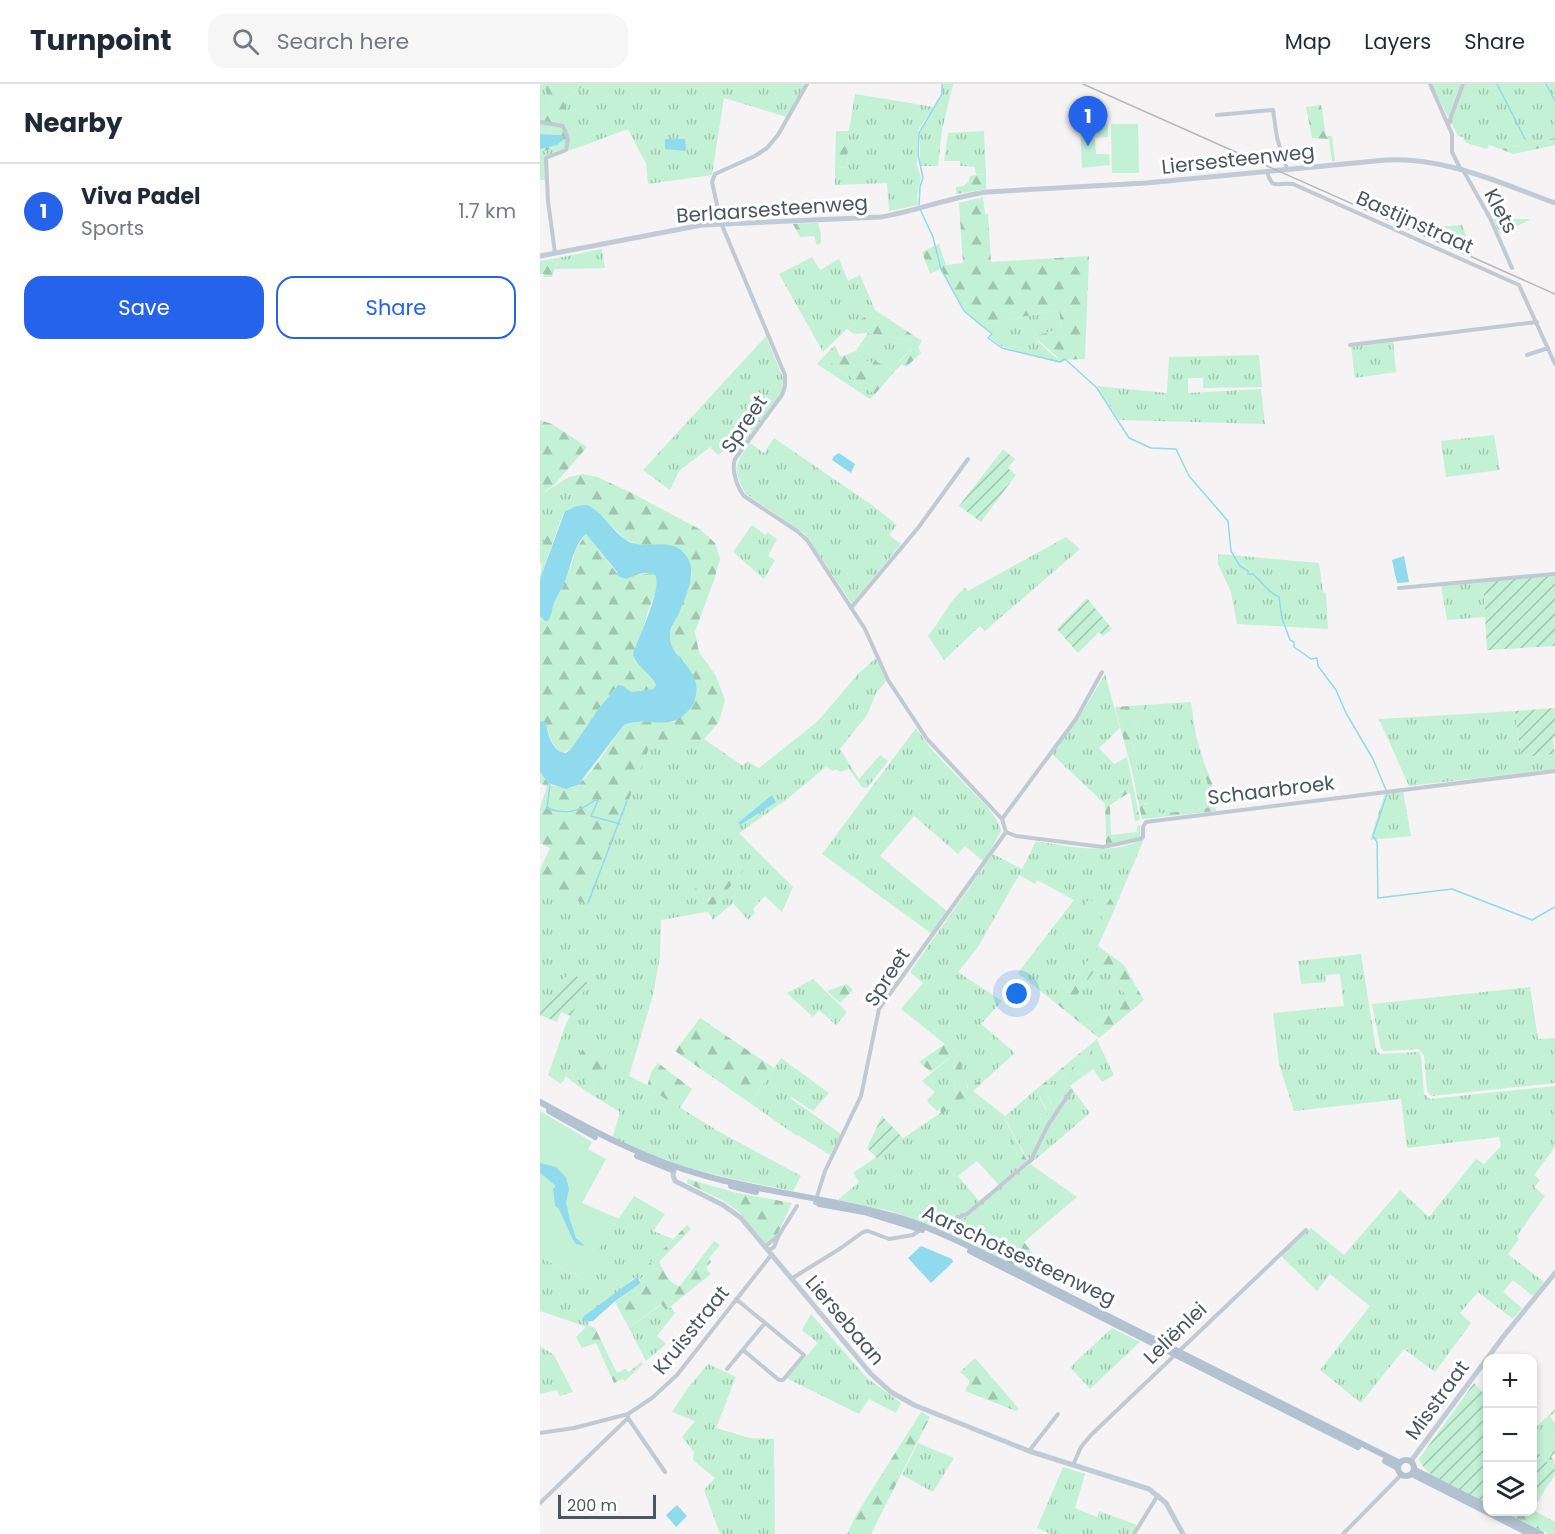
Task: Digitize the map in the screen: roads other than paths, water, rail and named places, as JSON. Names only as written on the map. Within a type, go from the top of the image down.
[{"type":"main road","name":"Aarschotsesteenweg","points":[[540,1104],[646,1158],[675,1169],[864,1212],[920,1230],[962,1247],[1176,1353]]},
{"type":"main road","name":"Aarschotsesteenweg","points":[[815,1201],[895,1216],[989,1256],[1400,1468]]},
{"type":"main road","points":[[1414,1472],[1406,1477],[1400,1468],[1405,1460],[1411,1461],[1414,1472],[1530,1534]]},
{"type":"main road","points":[[1414,1472],[1483,1505]]},
{"type":"main road","points":[[1505,1516],[1541,1534]]},
{"type":"street","points":[[721,223],[712,182],[714,177],[767,148],[778,135],[807,84]]},
{"type":"street","name":"Klets","points":[[1430,84],[1453,140],[1452,152],[1490,218],[1512,268]]},
{"type":"street","points":[[1448,125],[1463,84]]},
{"type":"street","points":[[1217,115],[1273,110],[1277,138],[1287,170]]},
{"type":"street","points":[[540,122],[560,124],[566,129],[568,139],[566,150],[546,158],[548,201],[555,253]]},
{"type":"street","name":"Liersesteenweg","points":[[920,209],[987,192],[1146,183],[1406,159],[1461,169],[1555,203]]},
{"type":"street","name":"Bastijnstraat","points":[[1267,171],[1270,183],[1274,185],[1293,184],[1519,285],[1555,364]]},
{"type":"street","name":"Berlaarsesteenweg","points":[[540,256],[676,229],[721,223],[880,217],[920,209]]},
{"type":"street","name":"Spreet","points":[[721,223],[786,382],[782,395],[734,462],[740,489],[744,496],[802,535],[868,635],[888,680],[927,739],[1002,819],[1006,832],[879,1009],[861,1096],[825,1171],[815,1201]]},
{"type":"street","points":[[1350,345],[1537,322]]},
{"type":"street","points":[[1527,355],[1548,348]]},
{"type":"street","points":[[851,608],[918,528],[968,459]]},
{"type":"street","points":[[1399,588],[1555,574]]},
{"type":"street","points":[[1002,819],[1076,719],[1102,672]]},
{"type":"street","name":"Schaarbroek","points":[[1006,832],[1025,838],[1108,846],[1140,839],[1143,837],[1143,826],[1146,822],[1555,771]]},
{"type":"street","points":[[934,1231],[937,1227],[967,1214],[1031,1160],[1048,1125],[1071,1091]]},
{"type":"street","name":"Liersebaan","points":[[675,1169],[675,1181],[731,1210],[751,1228],[871,1374],[891,1392],[914,1405],[1029,1450],[1149,1489],[1158,1495]]},
{"type":"street","points":[[769,1250],[774,1248],[779,1235],[797,1206]]},
{"type":"street","points":[[792,1278],[863,1232],[868,1231],[890,1239],[913,1235],[920,1230]]},
{"type":"street","name":"Leliënlei","points":[[1073,1465],[1086,1440],[1306,1230]]},
{"type":"street","name":"Kruisstraat","points":[[540,1503],[628,1416],[652,1398],[676,1375],[736,1299],[769,1250]]},
{"type":"street","name":"Misstraat","points":[[1411,1461],[1503,1336],[1555,1273]]},
{"type":"street","points":[[736,1299],[804,1355],[783,1380],[779,1380],[743,1350]]},
{"type":"street","points":[[727,1369],[765,1323]]},
{"type":"street","points":[[1029,1450],[1059,1414]]},
{"type":"street","points":[[540,1433],[628,1416],[665,1472]]},
{"type":"street","points":[[1343,1534],[1400,1468]]},
{"type":"street","points":[[1134,1534],[1158,1495],[1171,1511],[1183,1534]]},
{"type":"water","points":[[540,134],[560,135],[563,136],[563,140],[557,145],[540,149]]},
{"type":"water","points":[[665,139],[685,139],[685,151],[665,149]]},
{"type":"water","points":[[839,453],[855,464],[851,473],[832,460]]},
{"type":"water","points":[[587,505],[599,513],[626,540],[639,544],[668,545],[675,547],[687,557],[691,577],[670,634],[674,650],[694,677],[696,694],[690,709],[680,718],[665,722],[632,722],[624,725],[578,785],[566,789],[548,783],[540,772],[540,721],[546,722],[549,737],[554,746],[566,753],[618,685],[631,692],[653,689],[656,685],[633,654],[653,601],[657,581],[655,575],[644,573],[626,579],[618,576],[586,534],[578,545],[548,621],[540,616],[540,579],[565,511]]},
{"type":"water","points":[[1404,556],[1409,582],[1397,583],[1392,560]]},
{"type":"water","points":[[772,795],[776,802],[740,825],[738,823]]},
{"type":"water","points":[[540,1163],[556,1167],[566,1177],[569,1189],[566,1203],[570,1220],[576,1238],[585,1246],[576,1244],[573,1240],[559,1209],[555,1206],[553,1188],[555,1185],[540,1173]]},
{"type":"water","points":[[921,1246],[952,1259],[953,1262],[931,1283],[908,1258]]},
{"type":"water","points":[[637,1277],[641,1283],[614,1302],[593,1321],[585,1322],[583,1317]]},
{"type":"water","points":[[677,1505],[687,1516],[676,1527],[666,1515]]},
{"type":"waterway","points":[[919,205],[923,178],[918,154],[919,133],[942,94],[942,84]]},
{"type":"waterway","points":[[1497,84],[1525,139]]},
{"type":"waterway","points":[[1546,84],[1555,101]]},
{"type":"waterway","points":[[920,209],[933,237],[941,269],[964,311],[992,334],[988,338],[1002,348],[1060,362],[1065,359],[1097,388],[1129,438],[1151,448],[1176,449],[1189,476],[1228,521],[1231,551],[1240,566],[1248,571],[1248,574],[1253,574],[1268,590],[1279,597],[1282,618],[1290,640],[1294,642],[1294,647],[1311,659],[1317,658],[1318,666],[1336,690],[1346,713],[1373,759],[1386,790]]},
{"type":"waterway","points":[[550,785],[547,808],[566,812],[583,807],[595,800],[598,801],[591,816],[620,824]]},
{"type":"waterway","points":[[1387,794],[1373,836],[1377,842],[1378,898],[1452,889],[1532,920],[1555,907]]},
{"type":"waterway","points":[[588,903],[627,801]]},
{"type":"railway","points":[[1083,84],[1555,294]]},
{"type":"place","name":"Viva Padel","points":[[1088,146]]}]
